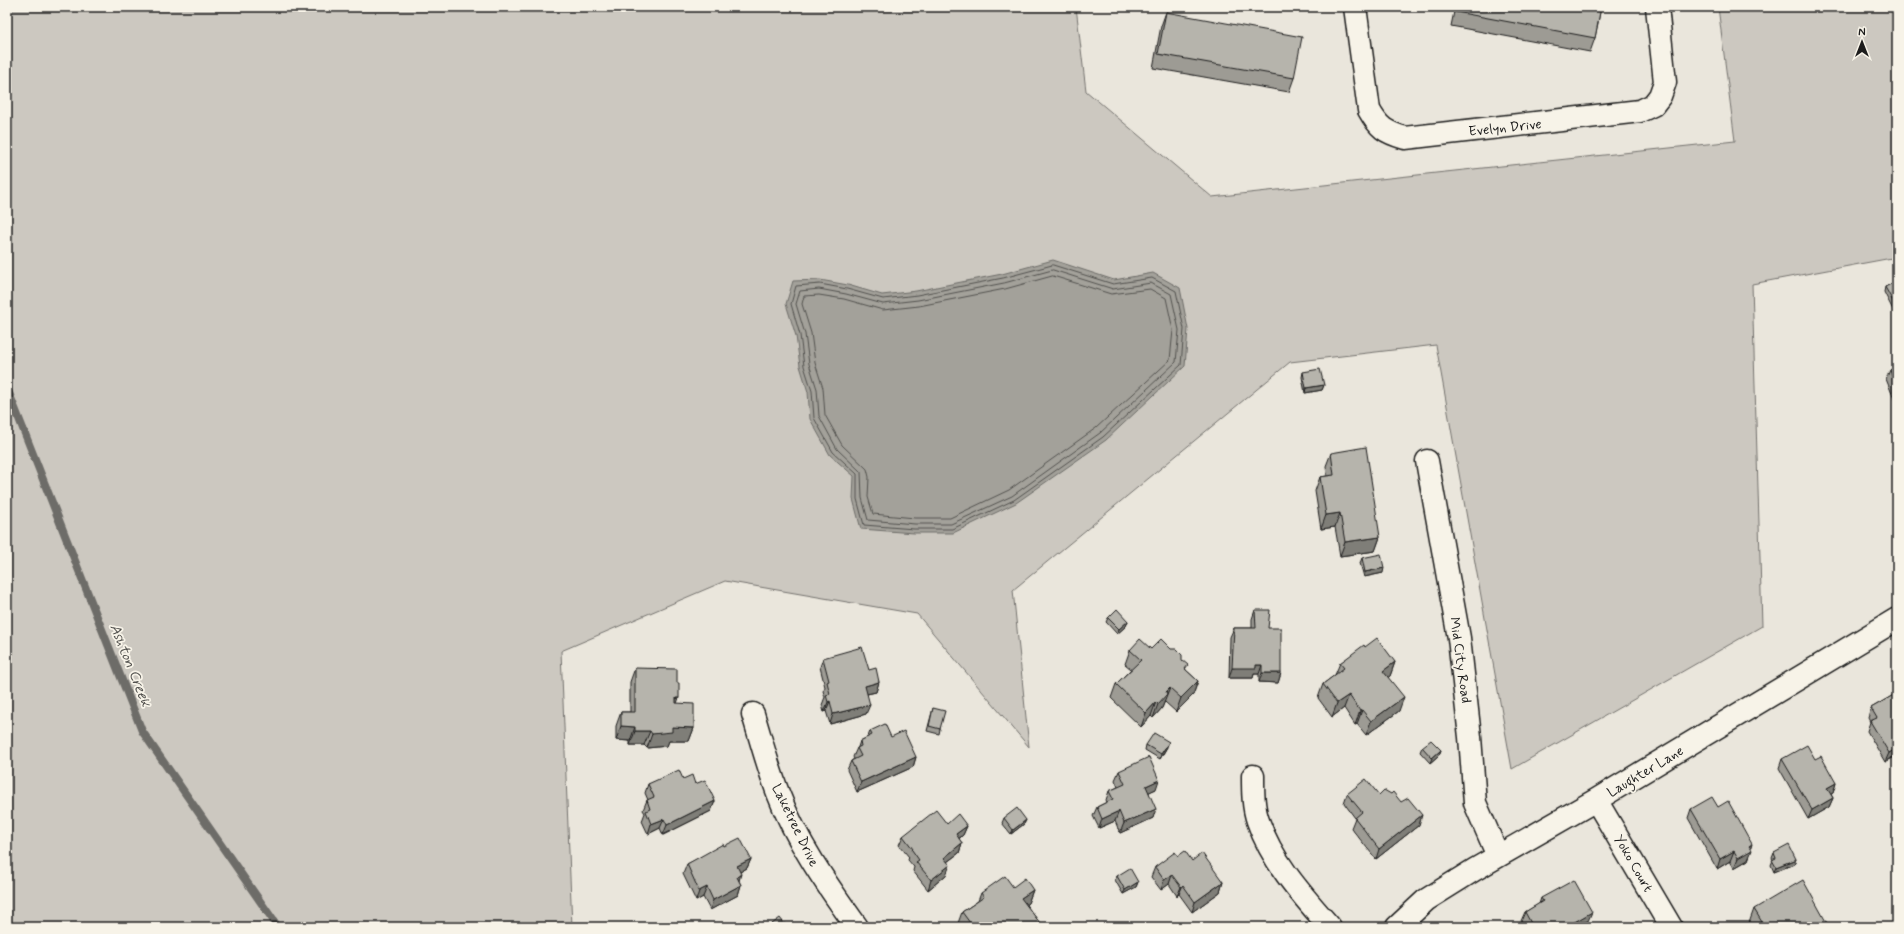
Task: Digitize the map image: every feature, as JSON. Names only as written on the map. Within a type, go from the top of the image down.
[{"type":"street","name":"Evelyn Drive","points":[[1355,7],[1369,110],[1377,124],[1390,134],[1405,138],[1633,112],[1640,111],[1653,105],[1660,96],[1665,82],[1657,7]]},
{"type":"street","name":"Mid City Road","points":[[1427,461],[1459,638],[1470,737],[1475,803],[1498,856]]},
{"type":"street","name":"Laughter Lane","points":[[1396,927],[1426,900],[1498,856],[1596,800],[1897,619]]},
{"type":"street","name":"Laketree Drive","points":[[753,714],[778,794],[805,848],[830,890],[857,927]]},
{"type":"street","points":[[1253,776],[1253,797],[1258,820],[1268,843],[1294,886],[1330,927]]},
{"type":"street","name":"Yoko Court","points":[[1596,800],[1671,927]]},
{"type":"shaded area","points":[[7,7],[1076,7],[1086,91],[1212,197],[1735,141],[1718,7],[1897,7],[1897,257],[1752,284],[1762,626],[1512,769],[1436,345],[1290,362],[1013,590],[1029,747],[917,614],[725,581],[561,651],[572,927],[7,927]]},
{"type":"water","points":[[1053,260],[1114,280],[1153,273],[1180,288],[1188,329],[1185,366],[1106,440],[1016,503],[953,533],[914,533],[861,529],[853,499],[854,476],[830,455],[810,419],[808,392],[800,366],[796,336],[786,304],[793,281],[820,280],[848,285],[882,295],[916,291],[1002,274]]},
{"type":"building","points":[[1457,7],[1601,7],[1595,38],[1456,12]]},
{"type":"building","points":[[1166,12],[1302,37],[1294,78],[1158,54]]},
{"type":"building","points":[[1897,281],[1897,309],[1885,287]]},
{"type":"building","points":[[1897,367],[1897,388],[1890,370]]},
{"type":"building","points":[[1320,369],[1324,385],[1306,388],[1303,372]]},
{"type":"building","points":[[1366,447],[1380,537],[1345,542],[1340,513],[1326,515],[1320,477],[1334,475],[1331,453]]},
{"type":"building","points":[[1381,554],[1384,568],[1365,572],[1362,558]]},
{"type":"building","points":[[1117,609],[1128,621],[1119,629],[1108,618]]},
{"type":"building","points":[[1255,610],[1270,610],[1268,628],[1281,628],[1281,673],[1262,673],[1262,665],[1256,665],[1256,668],[1232,668],[1234,628],[1256,628]]},
{"type":"building","points":[[1377,638],[1395,662],[1383,671],[1404,697],[1371,721],[1362,710],[1360,711],[1349,695],[1337,703],[1323,684],[1344,668],[1340,663],[1364,645],[1365,647]]},
{"type":"building","points":[[1140,639],[1151,649],[1161,639],[1171,649],[1176,649],[1182,655],[1182,660],[1188,665],[1185,669],[1198,681],[1181,698],[1170,688],[1158,704],[1156,702],[1146,713],[1116,684],[1141,660],[1130,650]]},
{"type":"building","points":[[862,647],[869,670],[876,668],[879,682],[865,686],[870,705],[833,714],[830,701],[828,702],[826,695],[830,694],[827,682],[829,681],[823,658]]},
{"type":"building","points":[[635,668],[677,669],[679,698],[676,698],[676,703],[694,704],[694,728],[672,727],[672,732],[652,734],[650,731],[635,731],[635,727],[621,726],[621,712],[635,712]]},
{"type":"building","points":[[1897,693],[1897,748],[1889,753],[1870,721],[1877,718],[1871,708]]},
{"type":"building","points":[[933,708],[945,711],[940,729],[929,726]]},
{"type":"building","points":[[885,724],[891,737],[904,731],[916,757],[861,782],[851,761],[861,756],[857,748],[861,746],[860,741],[872,735],[870,731]]},
{"type":"building","points":[[1154,733],[1169,742],[1161,754],[1146,745]]},
{"type":"building","points":[[1431,740],[1441,750],[1432,758],[1422,747]]},
{"type":"building","points":[[1807,745],[1815,759],[1821,756],[1836,783],[1827,788],[1833,798],[1812,810],[1782,759]]},
{"type":"building","points":[[1149,757],[1159,780],[1146,786],[1156,809],[1124,823],[1119,811],[1102,819],[1097,807],[1113,799],[1109,791],[1125,784],[1119,771]]},
{"type":"building","points":[[679,770],[683,779],[692,775],[695,784],[705,780],[715,801],[667,825],[664,819],[651,824],[646,811],[650,809],[647,800],[654,797],[648,784]]},
{"type":"building","points":[[1366,779],[1379,795],[1384,790],[1391,794],[1393,792],[1401,802],[1408,798],[1422,815],[1379,849],[1355,818],[1362,812],[1347,794]]},
{"type":"building","points":[[1712,797],[1718,807],[1728,801],[1752,844],[1749,846],[1752,850],[1738,858],[1734,851],[1720,859],[1691,809]]},
{"type":"building","points":[[1017,808],[1026,820],[1013,830],[1004,818]]},
{"type":"building","points":[[936,810],[947,824],[958,814],[967,826],[956,834],[962,843],[944,858],[950,865],[931,880],[916,862],[919,860],[903,836]]},
{"type":"building","points":[[740,838],[751,859],[737,866],[741,874],[737,877],[741,885],[713,900],[707,887],[699,891],[687,864],[723,844],[724,846]]},
{"type":"building","points":[[1789,845],[1796,859],[1776,867],[1772,860],[1776,858],[1774,853]]},
{"type":"building","points":[[1185,851],[1192,861],[1202,853],[1223,882],[1195,902],[1183,885],[1181,887],[1172,875],[1164,880],[1155,867],[1175,852],[1178,856]]},
{"type":"building","points":[[1130,868],[1138,882],[1125,890],[1117,876]]},
{"type":"building","points":[[1005,876],[1013,887],[1025,878],[1033,890],[1021,898],[1043,927],[992,927],[989,923],[983,927],[973,927],[962,912],[984,897],[981,893]]},
{"type":"building","points":[[1574,880],[1592,912],[1566,927],[1533,927],[1525,912],[1543,901],[1541,898]]},
{"type":"building","points":[[1803,880],[1829,927],[1765,927],[1754,909]]},
{"type":"building","points":[[780,918],[787,927],[768,927]]},
{"type":"waterway","name":"Ashton Creek","points":[[7,388],[142,731],[278,927]]}]
